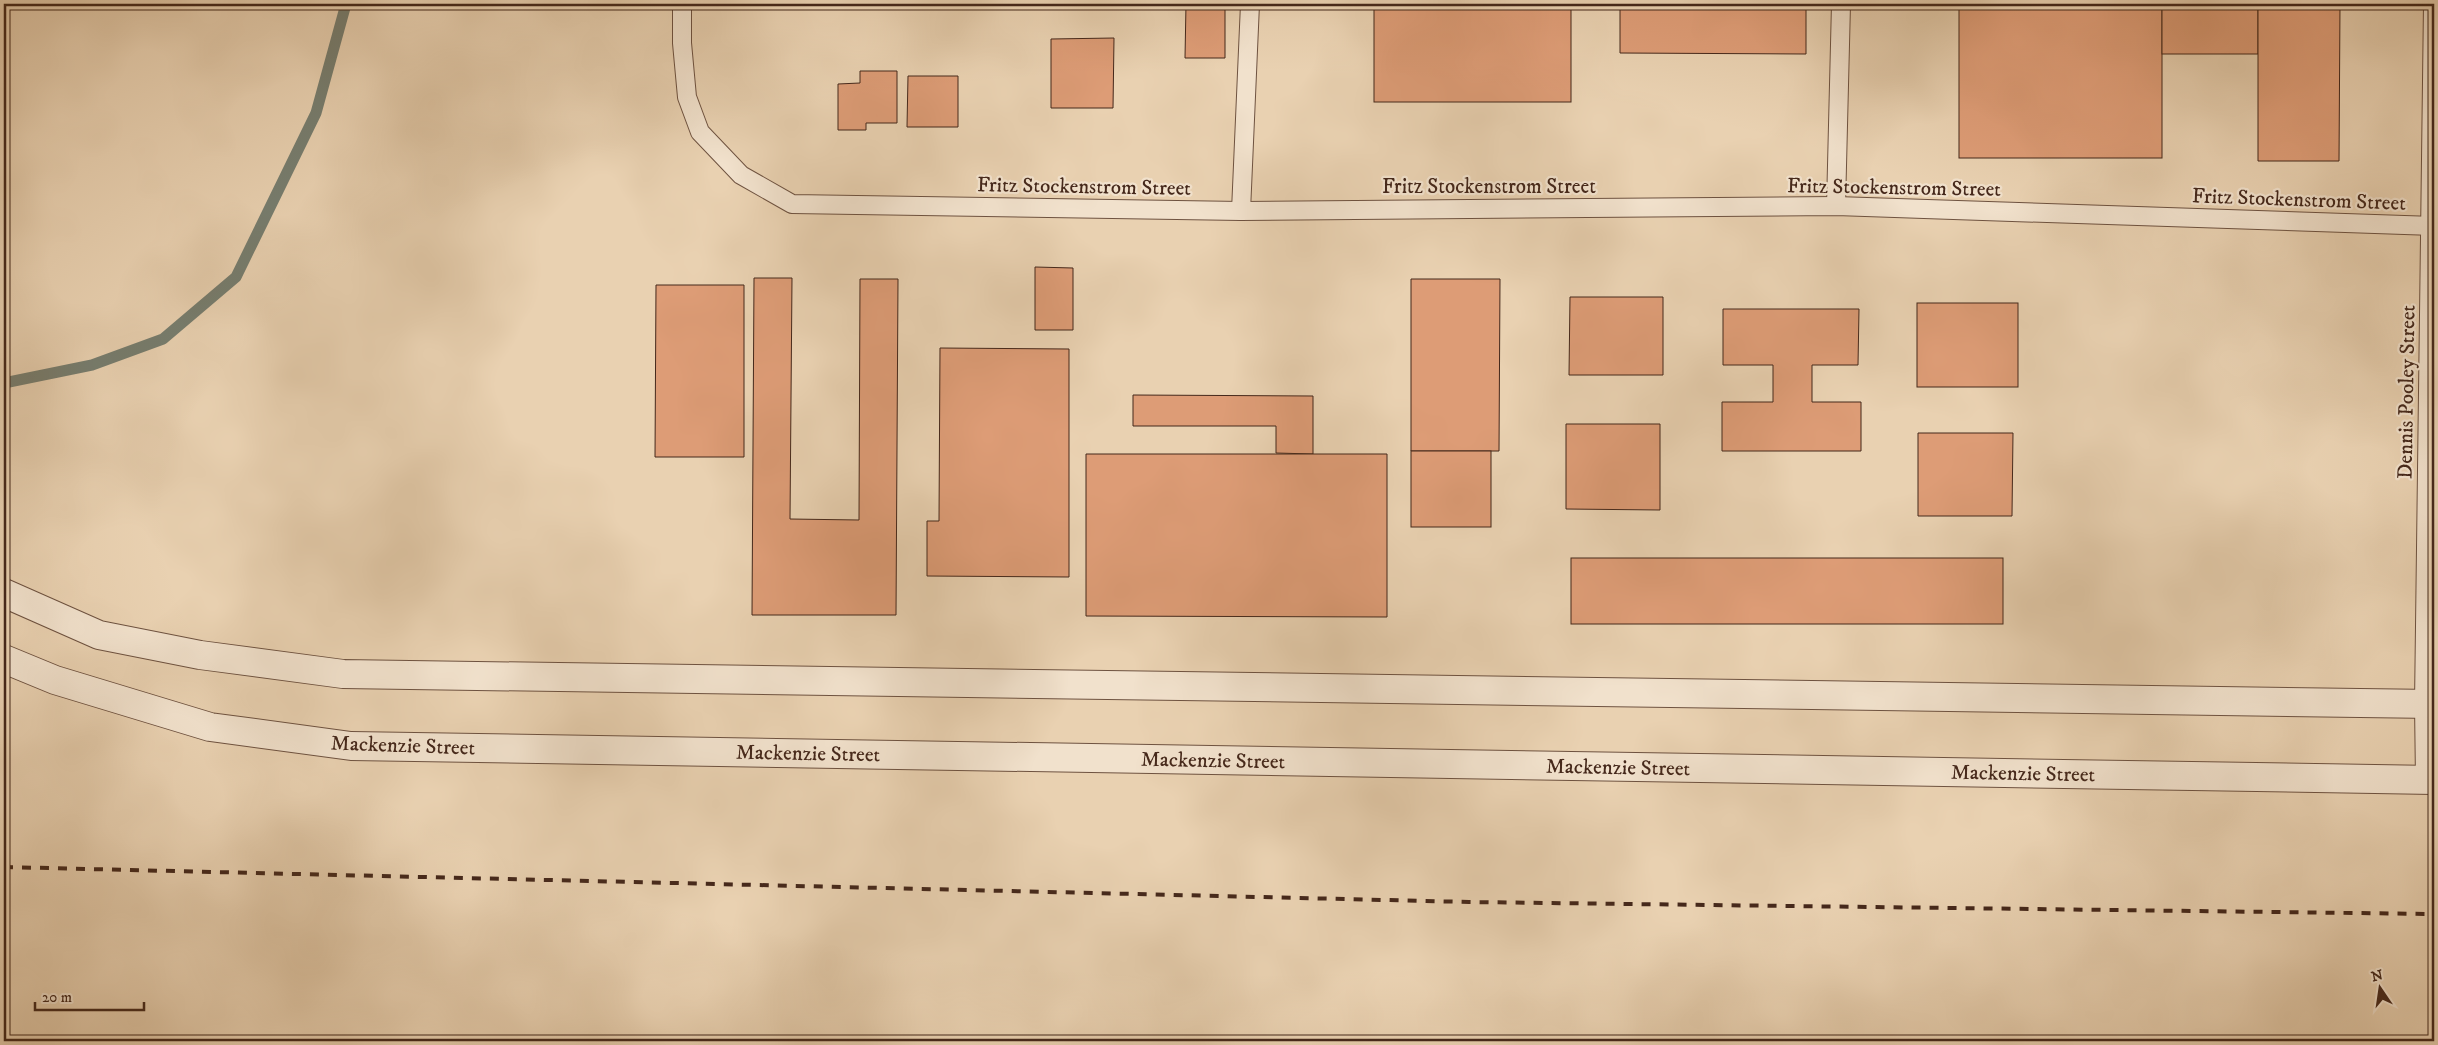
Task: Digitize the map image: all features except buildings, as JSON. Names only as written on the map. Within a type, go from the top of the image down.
[{"type":"street","points":[[4,593],[99,636],[200,655],[343,674],[2429,704]]},
{"type":"street","name":"Mackenzie Street","points":[[4,659],[55,680],[210,727],[351,746],[2430,780]]},
{"type":"lane","name":"Fritz Stockenstrom Street","points":[[682,4],[682,43],[687,97],[700,132],[741,175],[792,204],[1241,211],[1836,206],[2432,226]]},
{"type":"lane","points":[[1241,211],[1250,4]]},
{"type":"lane","points":[[1836,206],[1840,4]]},
{"type":"lane","name":"Dennis Pooley Street","points":[[2430,780],[2433,4]]},
{"type":"waterway","points":[[4,383],[92,365],[163,339],[236,277],[316,113],[346,4]]},
{"type":"railway","points":[[4,867],[1469,902],[2434,914]]}]
